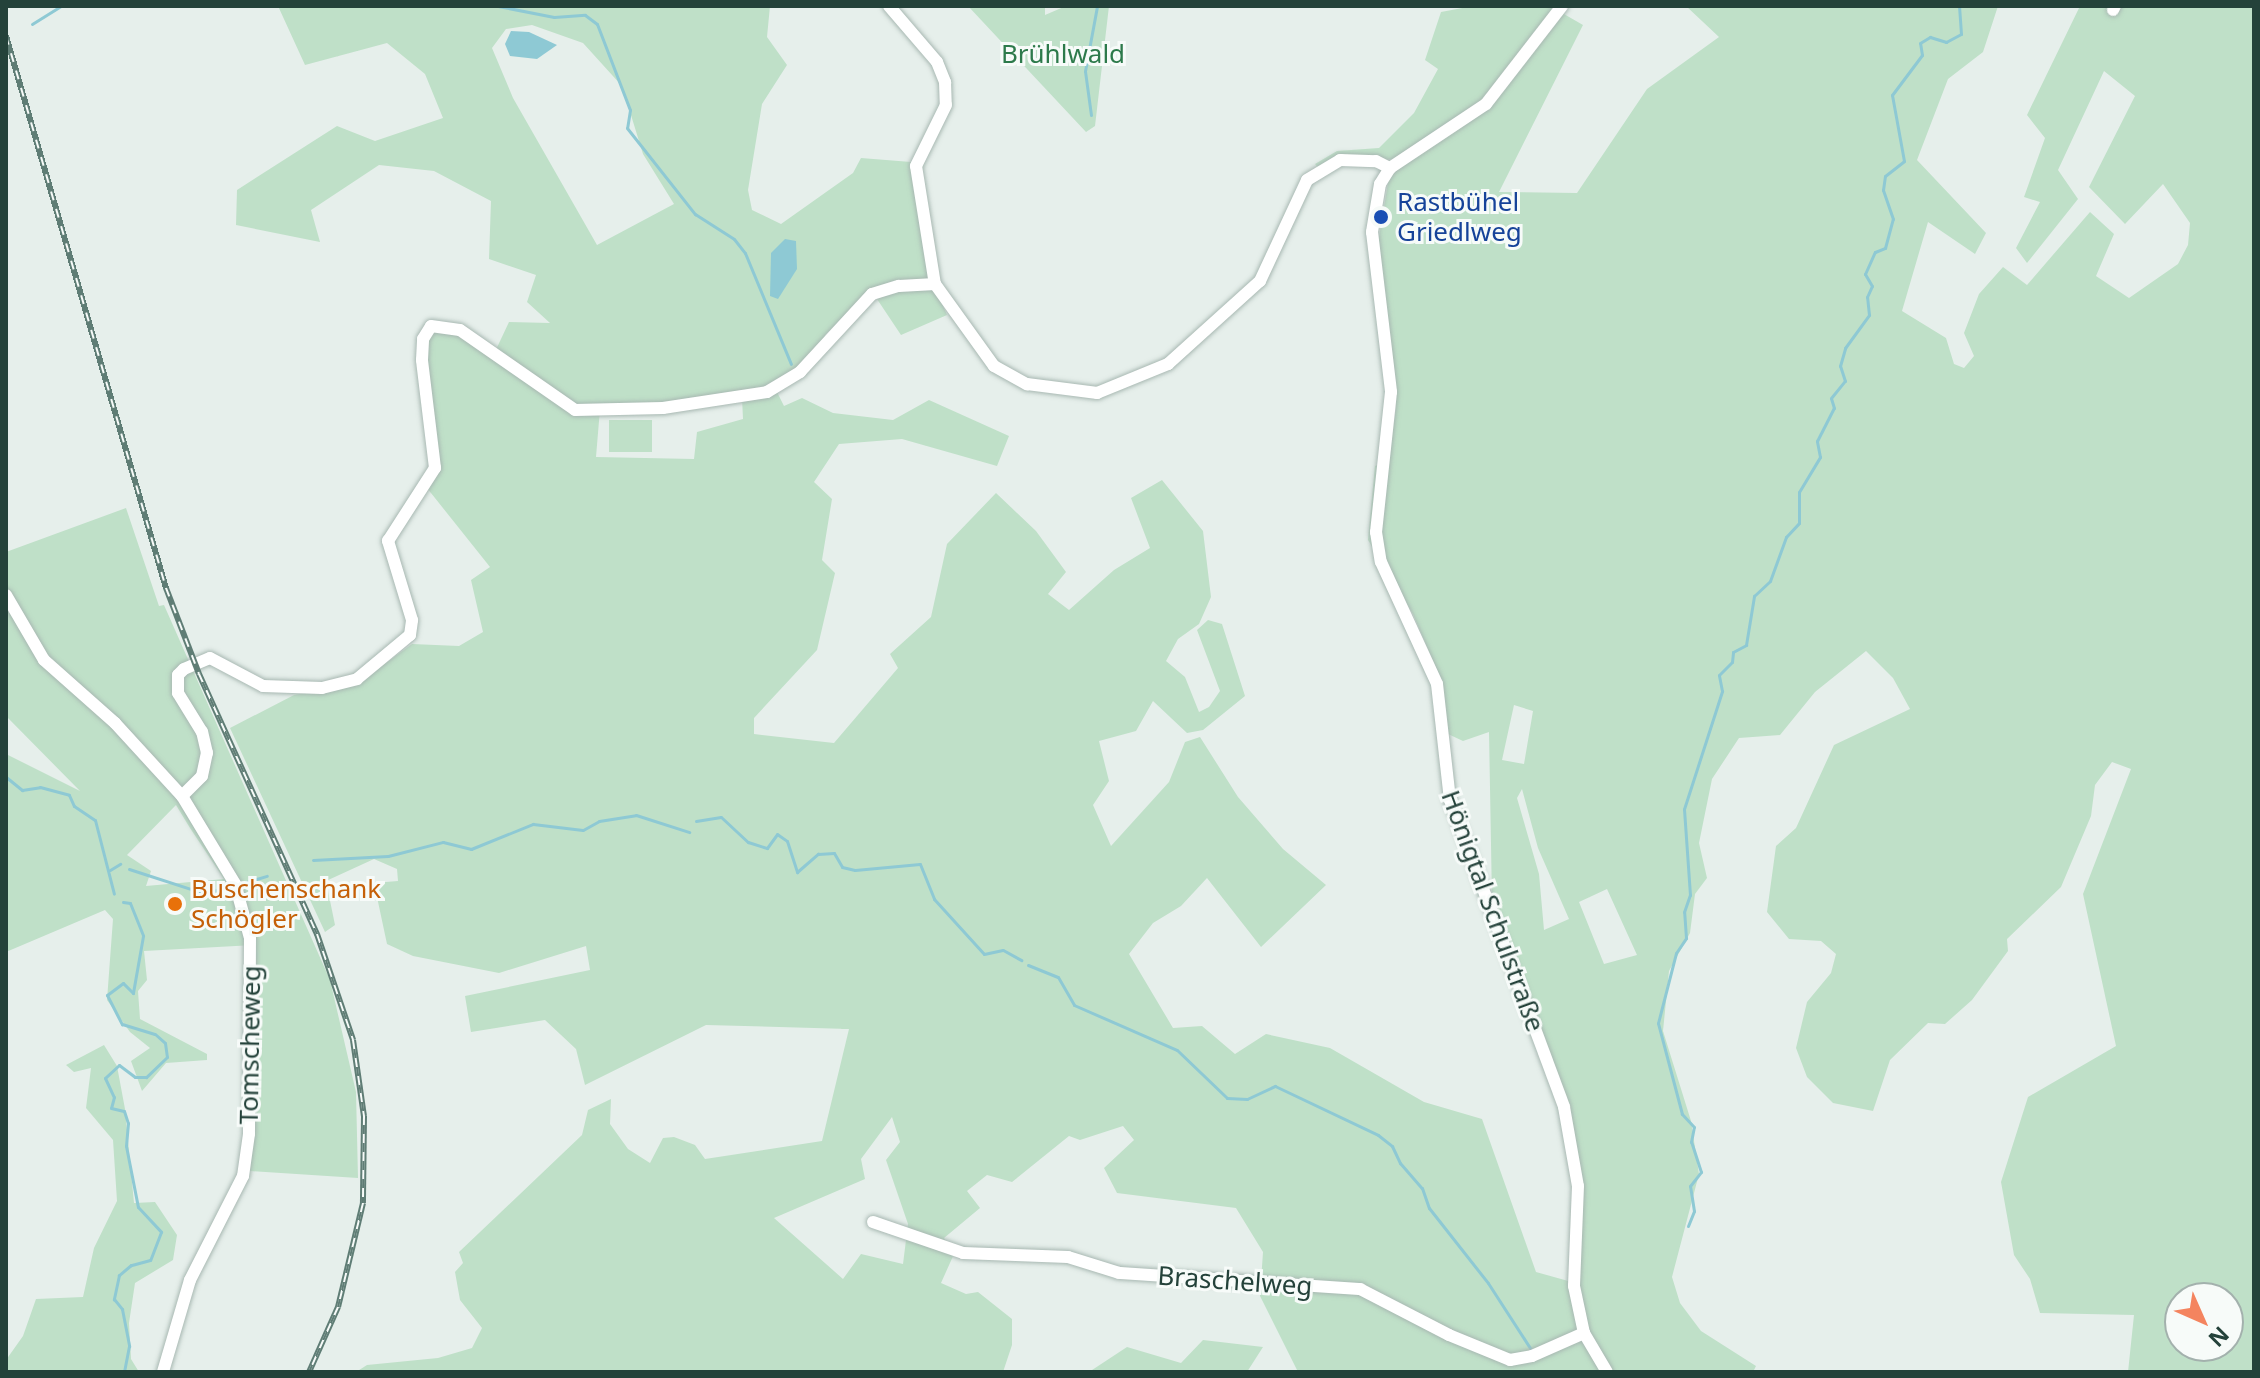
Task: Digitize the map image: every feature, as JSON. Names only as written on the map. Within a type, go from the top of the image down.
[{"type":"street","points":[[889,6],[937,62],[945,82],[946,105],[916,166],[935,284],[960,324],[994,366],[1010,377],[1044,389],[1106,391],[1168,364],[1248,295],[1260,281],[1301,189],[1316,172],[1340,160],[1376,161],[1390,168],[1486,104],[1562,6]]},
{"type":"street","name":"Hönigtal Schulstraße","points":[[1390,168],[1380,184],[1372,232],[1390,365],[1376,507],[1379,555],[1437,684],[1450,800],[1564,1107],[1577,1173],[1574,1286],[1584,1333],[1607,1372]]},
{"type":"street","points":[[182,796],[202,776],[207,753],[178,693],[178,675],[184,669],[210,658],[263,686],[322,688],[357,679],[410,635],[412,620],[388,541],[435,468],[422,360],[423,339],[431,326],[460,330],[575,410],[663,408],[767,392],[800,372],[872,294],[899,286],[935,284]]},
{"type":"street","name":"Tomscheweg","points":[[6,595],[44,660],[115,723],[182,796],[235,884],[250,938],[249,1134],[243,1176],[190,1280],[163,1372]]},
{"type":"street","name":"Braschelweg","points":[[873,1222],[963,1253],[1068,1257],[1119,1273],[1360,1289],[1449,1335],[1510,1360],[1584,1333]]},
{"type":"green space","points":[[278,6],[770,6],[767,37],[787,65],[762,104],[748,190],[752,210],[781,224],[853,173],[861,158],[911,162],[927,269],[947,315],[901,335],[871,290],[825,335],[823,349],[777,392],[784,406],[802,398],[833,413],[893,420],[929,400],[1009,436],[997,466],[902,439],[839,444],[814,482],[832,499],[822,560],[835,573],[817,650],[754,718],[754,734],[834,743],[898,668],[890,654],[931,617],[947,544],[996,493],[1036,531],[1066,572],[1048,594],[1069,610],[1114,570],[1150,548],[1131,498],[1162,480],[1203,531],[1211,597],[1199,624],[1178,639],[1166,661],[1185,677],[1199,712],[1209,707],[1220,691],[1197,630],[1208,620],[1222,624],[1245,696],[1203,730],[1187,733],[1153,701],[1136,731],[1099,741],[1109,781],[1093,805],[1111,846],[1169,782],[1185,742],[1200,737],[1238,797],[1283,849],[1326,885],[1261,947],[1207,878],[1181,906],[1153,923],[1129,954],[1173,1028],[1202,1026],[1235,1054],[1266,1034],[1330,1048],[1424,1102],[1482,1119],[1536,1272],[1579,1284],[1572,1139],[1492,900],[1489,732],[1463,741],[1448,734],[1441,680],[1413,614],[1368,540],[1375,466],[1389,460],[1396,407],[1378,243],[1392,159],[1340,166],[1324,174],[1315,164],[1337,151],[1379,148],[1414,113],[1438,69],[1425,60],[1441,12],[1473,6],[1550,6],[1583,25],[1499,192],[1577,193],[1647,89],[1719,37],[1686,6],[1998,6],[1983,52],[1948,79],[1917,160],[1986,233],[1975,254],[1928,222],[1902,311],[1946,338],[1954,364],[1964,368],[1974,356],[1964,333],[1979,294],[2003,267],[2027,285],[2090,212],[2114,234],[2096,276],[2129,298],[2178,264],[2188,245],[2190,223],[2163,184],[2125,224],[2089,187],[2135,96],[2104,71],[2058,170],[2078,199],[2027,263],[2016,248],[2040,202],[2024,197],[2045,138],[2027,115],[2080,6],[2254,6],[2254,1372],[2128,1372],[2134,1315],[2040,1313],[2030,1279],[2014,1255],[2001,1182],[2028,1097],[2116,1046],[2083,894],[2131,769],[2112,762],[2095,785],[2091,816],[2061,887],[2007,939],[2008,951],[1972,1000],[1945,1024],[1928,1023],[1890,1060],[1873,1111],[1833,1103],[1807,1077],[1796,1048],[1807,1002],[1831,973],[1836,954],[1821,941],[1789,939],[1767,912],[1776,846],[1796,828],[1834,745],[1910,709],[1893,678],[1866,651],[1815,692],[1780,735],[1739,738],[1712,779],[1699,843],[1707,878],[1695,894],[1690,933],[1669,971],[1663,1031],[1691,1121],[1699,1174],[1672,1277],[1680,1303],[1701,1331],[1756,1366],[1753,1372],[1298,1372],[1260,1296],[1263,1252],[1236,1208],[1117,1193],[1104,1168],[1134,1140],[1123,1126],[1080,1140],[1069,1136],[1012,1182],[987,1175],[967,1191],[980,1208],[944,1238],[954,1254],[941,1283],[966,1294],[978,1292],[1012,1319],[1012,1345],[1003,1372],[356,1372],[367,1365],[438,1358],[472,1348],[482,1328],[460,1300],[455,1272],[463,1263],[459,1252],[582,1135],[588,1110],[611,1099],[610,1124],[628,1149],[650,1163],[663,1138],[674,1137],[695,1145],[705,1159],[822,1141],[849,1029],[706,1025],[585,1085],[576,1049],[545,1020],[471,1032],[465,996],[590,970],[586,946],[499,973],[413,956],[387,944],[374,883],[398,881],[397,869],[374,859],[326,881],[335,925],[325,932],[230,728],[294,695],[360,682],[412,644],[459,646],[483,632],[471,580],[490,567],[427,488],[435,468],[423,339],[444,326],[493,356],[509,322],[550,323],[527,302],[536,275],[489,259],[491,201],[434,171],[379,165],[311,210],[320,242],[236,225],[237,190],[337,126],[375,141],[443,118],[425,74],[387,43],[305,65]],"holes":[[[532,25],[583,43],[622,86],[643,154],[674,204],[597,245],[513,98],[492,48],[506,29]],[[742,398],[743,419],[697,432],[694,459],[596,457],[600,409]],[[1514,705],[1533,711],[1524,764],[1502,760]],[[1522,789],[1538,848],[1569,919],[1544,930],[1539,874],[1517,798]],[[1607,889],[1637,955],[1604,964],[1579,902]],[[892,1117],[900,1142],[886,1160],[908,1224],[903,1264],[861,1254],[843,1279],[774,1218],[865,1179],[861,1159]]]},
{"type":"green space","name":"Brühlwald","points":[[968,6],[1045,6],[1045,15],[1066,6],[1109,6],[1095,126],[1086,132]]},
{"type":"green space","points":[[609,420],[652,420],[652,452],[609,452]]},
{"type":"green space","points":[[126,508],[159,606],[164,605],[330,980],[356,1092],[358,1178],[250,1171],[256,1099],[254,945],[144,951],[147,980],[138,991],[140,1019],[207,1054],[207,1060],[166,1063],[142,1091],[131,1061],[150,1048],[130,1032],[107,1000],[113,919],[105,910],[6,952],[6,754],[80,791],[6,716],[6,552]],"holes":[[[176,805],[224,879],[146,886],[151,871],[127,855]]]},
{"type":"green space","points":[[104,1045],[117,1066],[125,1109],[134,1203],[155,1202],[177,1235],[173,1260],[135,1283],[129,1323],[131,1359],[139,1372],[6,1372],[6,1360],[23,1336],[36,1299],[83,1297],[94,1248],[117,1201],[113,1140],[86,1108],[91,1068],[74,1072],[66,1065]]},
{"type":"green space","points":[[1203,1340],[1263,1347],[1247,1372],[1089,1372],[1127,1347],[1181,1363]]},
{"type":"water","points":[[511,31],[529,32],[557,45],[537,59],[510,56],[505,44]]},
{"type":"water","points":[[785,239],[796,241],[797,269],[778,299],[770,296],[771,253]]},
{"type":"waterway","points":[[32,24],[61,6]]},
{"type":"waterway","points":[[498,6],[554,17],[585,15],[597,24],[630,110],[627,128],[695,214],[734,239],[745,253],[791,364]]},
{"type":"waterway","points":[[1091,115],[1085,71],[1097,6]]},
{"type":"waterway","points":[[1688,1226],[1694,1211],[1690,1186],[1701,1172],[1691,1142],[1694,1127],[1682,1114],[1658,1023],[1676,953],[1686,938],[1684,912],[1690,895],[1684,809],[1722,691],[1719,675],[1732,662],[1733,652],[1746,645],[1754,596],[1770,581],[1786,537],[1799,523],[1799,492],[1820,457],[1817,441],[1834,408],[1831,398],[1845,381],[1840,366],[1845,348],[1869,315],[1867,297],[1872,286],[1865,274],[1875,252],[1885,248],[1893,219],[1883,190],[1885,176],[1904,161],[1892,95],[1922,55],[1920,43],[1930,37],[1946,42],[1961,34],[1959,6]]},
{"type":"waterway","points":[[6,777],[22,790],[40,787],[69,795],[74,806],[95,820],[114,894]]},
{"type":"waterway","points":[[313,860],[388,856],[443,842],[471,849],[533,824],[583,830],[599,821],[636,815],[689,832]]},
{"type":"waterway","points":[[696,821],[721,817],[748,842],[767,848],[777,834],[787,841],[797,872],[818,854],[834,853],[842,867],[855,870],[920,864],[934,899],[984,954],[1003,950],[1021,960]]},
{"type":"waterway","points":[[110,870],[120,864]]},
{"type":"waterway","points":[[129,869],[197,891],[223,890]]},
{"type":"waterway","points":[[240,884],[267,876]]},
{"type":"waterway","points":[[123,902],[130,903],[143,936],[133,993],[123,983],[107,995],[122,1024],[155,1034],[165,1043],[167,1057],[146,1077],[135,1077],[119,1065],[105,1078],[114,1097],[111,1108],[124,1111],[128,1123],[126,1146],[138,1207],[161,1232],[150,1260],[131,1265],[119,1275],[114,1299],[122,1309],[129,1346],[124,1372]]},
{"type":"waterway","points":[[1028,965],[1058,977],[1074,1005],[1177,1050],[1227,1098],[1247,1099],[1275,1086],[1378,1135],[1392,1146],[1400,1163],[1422,1188],[1429,1208],[1488,1283],[1532,1351]]},
{"type":"railway","points":[[6,36],[166,588],[199,674],[317,934],[353,1040],[364,1116],[363,1203],[338,1307],[309,1372]]},
{"type":"place","name":"Rastbühel Griedlweg","points":[[1381,217]]},
{"type":"place","name":"Buschenschank Schögler","points":[[175,904]]}]
